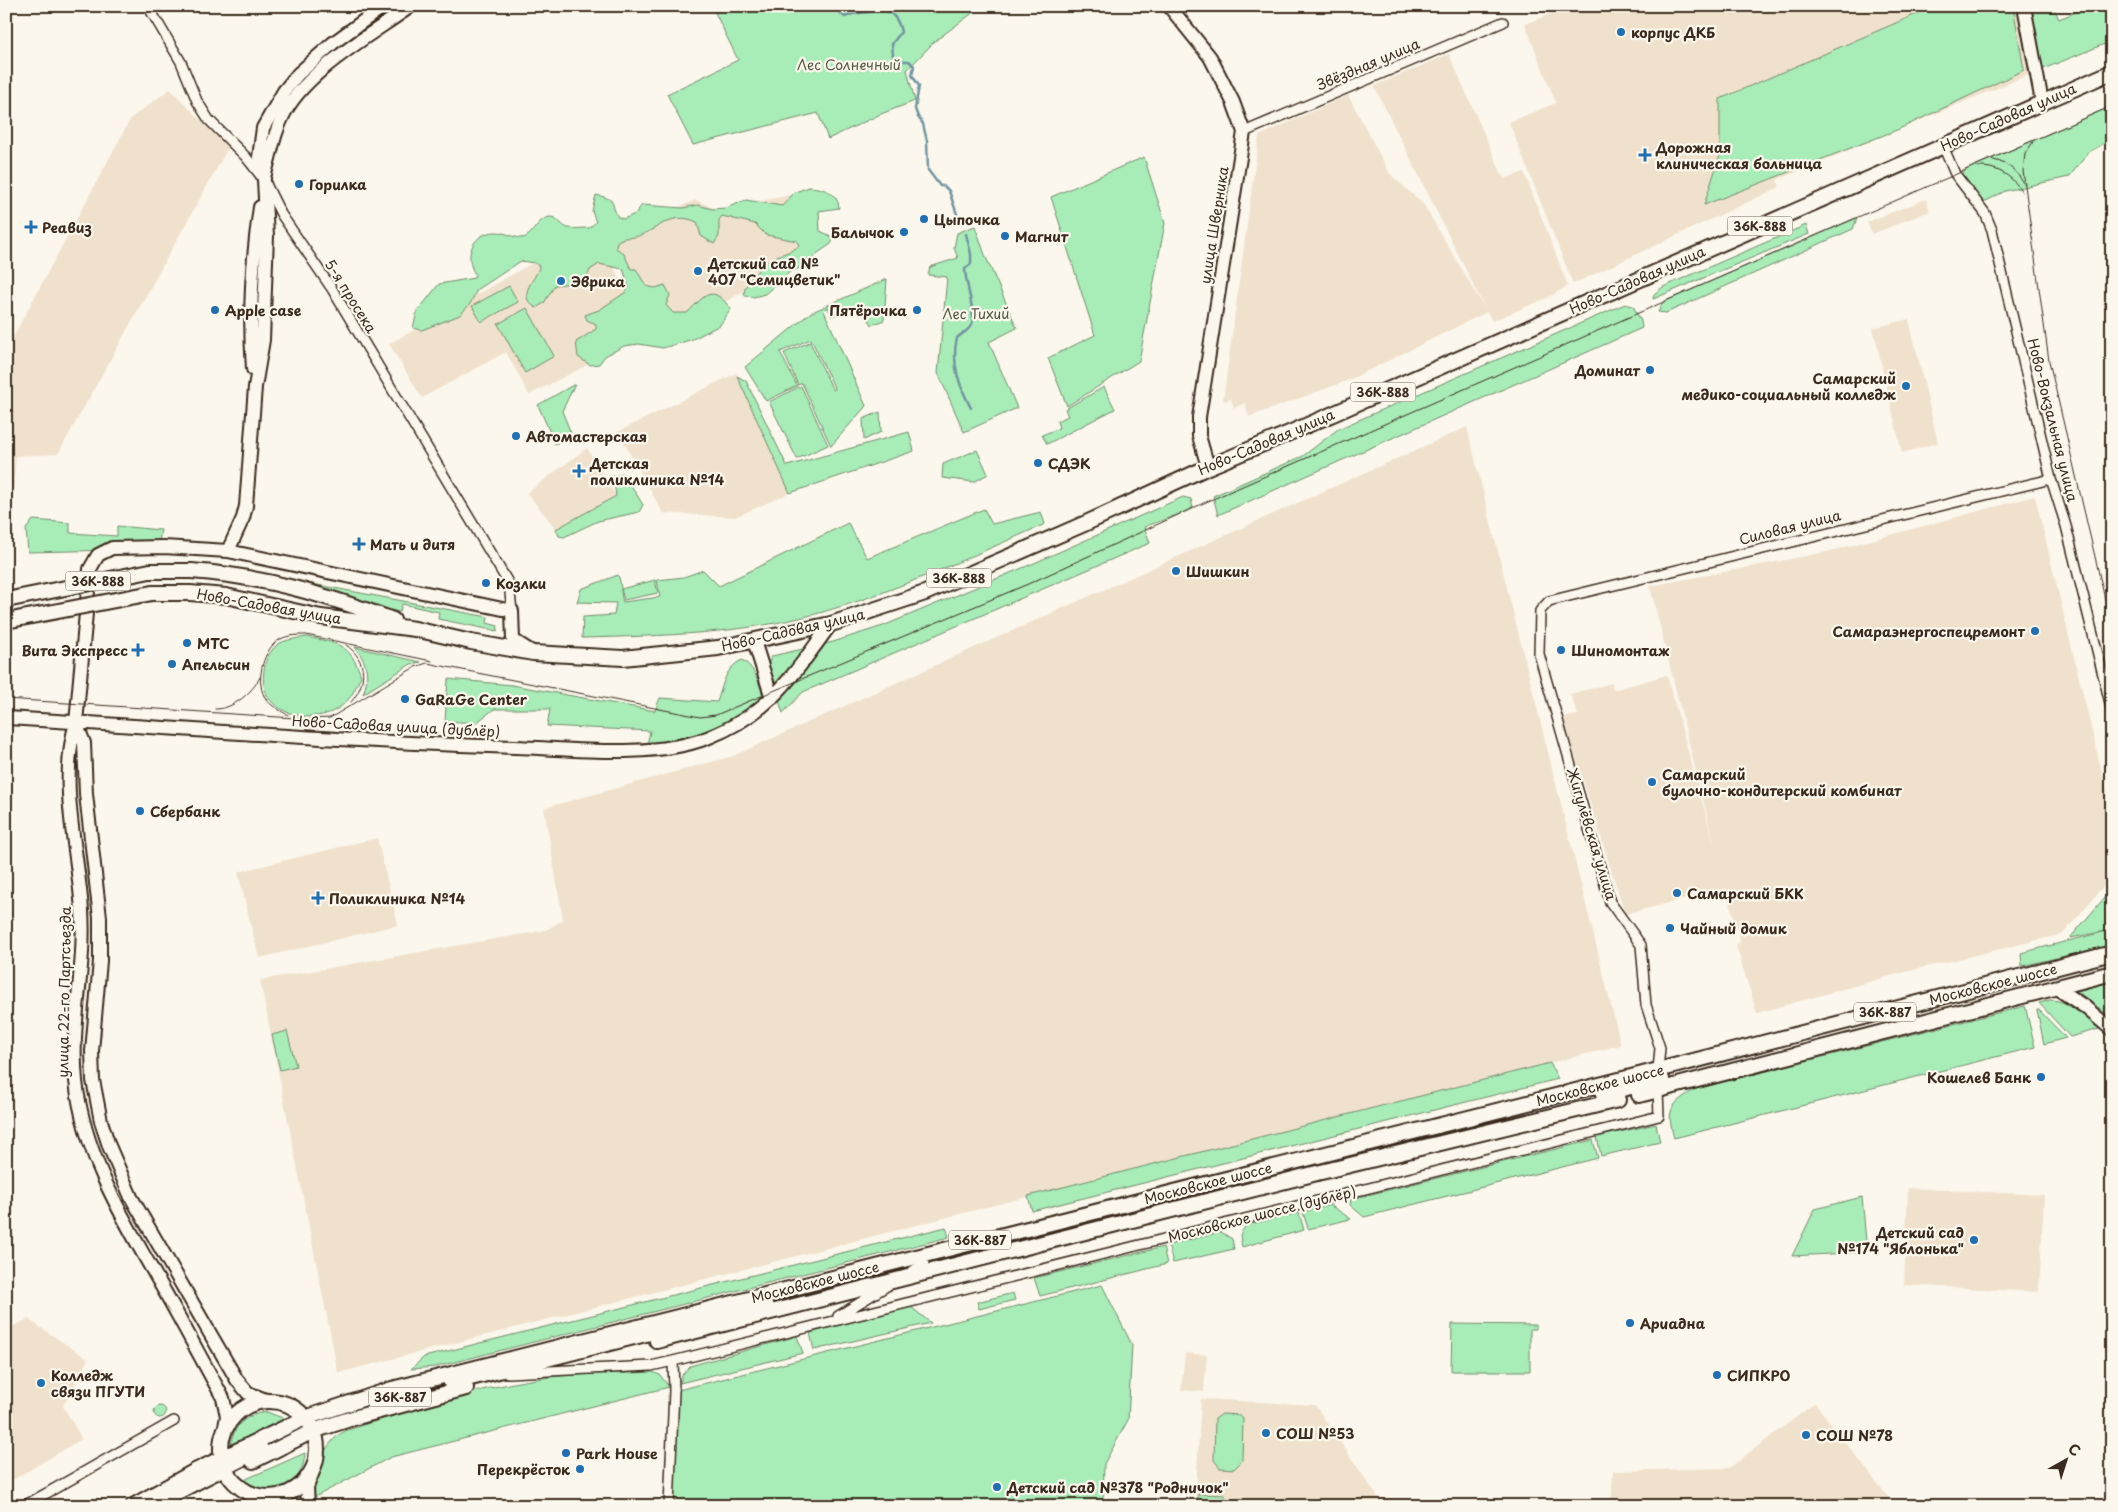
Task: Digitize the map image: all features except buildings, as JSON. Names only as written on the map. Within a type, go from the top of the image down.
[{"type":"main road","points":[[264,180],[259,157],[262,135],[284,91],[311,61],[384,6]]},
{"type":"main road","points":[[411,6],[318,72],[298,94],[282,118],[264,180],[256,234],[251,339],[255,387],[246,506],[243,518],[228,551],[512,611],[513,640],[533,653]]},
{"type":"main road","name":"улица Шверника","points":[[1169,6],[1210,57],[1233,102],[1244,132],[1199,417],[1199,436],[1208,467]]},
{"type":"main road","points":[[2024,6],[2042,102]]},
{"type":"main road","name":"Ново-Садовая улица","points":[[6,621],[152,593],[208,593],[284,607],[322,617],[415,629],[471,642],[533,653],[623,658],[718,648],[831,624],[924,593],[2112,72]]},
{"type":"main road","name":"улица 22-го Партсъезда","points":[[223,1437],[227,1416],[223,1398],[109,1191],[93,1155],[81,1114],[74,1048],[82,959],[82,910],[72,831],[69,770],[70,743],[76,723],[90,569],[98,555],[112,548],[127,547],[228,551]]},
{"type":"main road","name":"Ново-Садовая улица","points":[[6,600],[150,571],[210,572],[293,587],[327,596],[415,629]]},
{"type":"main road","name":"Ново-Садовая улица (дублёр)","points":[[6,718],[472,746],[590,750],[674,747],[707,738],[754,714],[784,687],[831,624]]},
{"type":"main road","points":[[754,641],[772,698]]},
{"type":"main road","name":"улица 22-го Партсъезда","points":[[76,723],[84,747],[86,794],[100,918],[100,961],[92,1051],[93,1080],[101,1121],[131,1197],[237,1380],[248,1393],[266,1400]]},
{"type":"main road","name":"Московское шоссе","points":[[309,1425],[419,1390],[490,1374],[1658,1080],[2112,953]]},
{"type":"main road","name":"Московское шоссе","points":[[2050,984],[2112,963]]},
{"type":"main road","name":"Московское шоссе","points":[[309,1425],[353,1418],[1317,1173],[1752,1054],[2050,984],[2112,973]]},
{"type":"main road","points":[[2050,984],[2084,1007],[2112,1030]]},
{"type":"main road","name":"Московское шоссе","points":[[151,1506],[225,1466],[309,1425],[392,1389],[489,1363],[1658,1080]]},
{"type":"main road","points":[[276,1506],[262,1497],[243,1490],[225,1466],[223,1437],[227,1427],[240,1411],[255,1402],[266,1400],[290,1406],[309,1425],[317,1446],[314,1469],[307,1487],[308,1506]]},
{"type":"main road","name":"Московское шоссе","points":[[133,1506],[225,1466]]},
{"type":"main road","name":"Московское шоссе","points":[[171,1506],[225,1466]]},
{"type":"main road","points":[[262,1497],[274,1498],[298,1489],[314,1469]]},
{"type":"street","name":"5-я просека","points":[[148,6],[181,62],[201,107],[210,120],[246,157],[264,180],[281,214],[337,298],[509,584],[512,611]]},
{"type":"street","name":"Звёздная улица","points":[[1244,132],[1502,22]]},
{"type":"street","name":"Ново-Вокзальная улица","points":[[1943,146],[1955,174],[1985,213],[1992,230],[2051,479],[2066,526],[2112,711]]},
{"type":"street","name":"Силовая улица","points":[[1540,611],[1549,601],[2051,479]]},
{"type":"street","name":"Жигулёвская улица","points":[[1540,611],[1539,654],[1610,902],[1642,945],[1646,1005],[1660,1048],[1658,1080]]},
{"type":"street","name":"Московское шоссе (дублёр)","points":[[490,1374],[651,1366],[1230,1225],[1329,1196],[1659,1116],[1658,1080]]},
{"type":"street","name":"Московское шоссе (дублёр)","points":[[830,1321],[924,1264]]},
{"type":"street","points":[[669,1506],[674,1391],[673,1361]]},
{"type":"street","points":[[24,1506],[174,1421]]},
{"type":"shaded area","points":[[1571,6],[2019,6],[2031,74],[1777,180],[1780,187],[1573,284],[1509,122],[1556,103],[1525,24]]},
{"type":"shaded area","points":[[1449,54],[1504,179],[1524,172],[1568,286],[1547,298],[1492,321],[1487,312],[1349,380],[1249,417],[1245,403],[1234,408],[1231,399],[1223,401],[1259,136],[1348,95],[1390,174],[1423,204],[1486,310],[1374,86]]},
{"type":"shaded area","points":[[170,89],[228,148],[58,454],[16,456],[11,521],[6,521],[6,350],[131,118]]},
{"type":"shaded area","name":"Детский сад № 407 \"Семицветик\"","points":[[791,195],[805,248],[755,277],[742,292],[670,335],[609,235],[696,200],[717,210]]},
{"type":"shaded area","points":[[1926,199],[1930,211],[1872,234],[1867,222]]},
{"type":"shaded area","name":"Эврика","points":[[593,229],[649,333],[529,395],[506,352],[422,398],[389,344]]},
{"type":"shaded area","name":"Самарский медико-социальный колледж","points":[[1909,319],[1938,443],[1902,453],[1873,328]]},
{"type":"shaded area","points":[[736,373],[790,493],[735,517],[663,513],[618,432]]},
{"type":"shaded area","points":[[1467,427],[1621,1045],[338,1373],[260,980],[546,930],[563,920],[544,808],[733,756]]},
{"type":"shaded area","name":"Детская поликлиника №14","points":[[587,448],[616,496],[556,529],[527,493]]},
{"type":"shaded area","points":[[2035,496],[2112,814],[2112,876],[2063,934],[1905,972],[1757,1013],[1736,946],[1740,941],[1726,889],[1625,914],[1563,717],[1578,715],[1570,694],[1612,683],[1613,690],[1667,675],[1715,848],[1650,586],[1827,552]]},
{"type":"shaded area","name":"Поликлиника №14","points":[[377,838],[398,925],[259,958],[238,872]]},
{"type":"shaded area","name":"Детский сад №174 \"Яблонька\"","points":[[1908,1188],[2044,1195],[2039,1292],[1904,1285]]},
{"type":"shaded area","name":"Колледж связи ПГУТИ","points":[[28,1319],[88,1359],[63,1406],[82,1439],[6,1484],[6,1330]]},
{"type":"shaded area","points":[[1185,1353],[1207,1355],[1204,1392],[1181,1390]]},
{"type":"shaded area","name":"СОШ №53","points":[[1201,1399],[1315,1405],[1384,1506],[1195,1506]]},
{"type":"shaded area","name":"СОШ №78","points":[[1815,1403],[1895,1506],[1611,1506],[1613,1471],[1729,1468]]},
{"type":"green space","name":"Лес Солнечный","points":[[712,6],[982,6],[935,41],[907,70],[915,101],[881,114],[828,139],[818,113],[693,145],[667,94],[738,60]]},
{"type":"green space","points":[[1935,6],[2013,6],[2024,70],[1897,130],[1704,205],[1720,155],[1720,99]]},
{"type":"green space","points":[[2024,6],[2053,6],[2059,19],[2091,6],[2112,6],[2112,41],[2036,72]]},
{"type":"green space","points":[[2112,106],[2112,139],[2089,152],[2069,177],[2005,191],[1979,205],[1960,180],[1965,170]]},
{"type":"green space","points":[[1144,157],[1165,223],[1139,361],[1067,406],[1048,358],[1095,335],[1051,197]]},
{"type":"green space","points":[[809,187],[829,192],[836,198],[839,208],[819,211],[820,231],[829,235],[833,240],[806,266],[791,271],[765,294],[754,297],[745,296],[744,292],[751,278],[765,264],[773,258],[799,246],[797,241],[766,235],[755,224],[722,216],[719,220],[719,236],[714,244],[701,236],[697,222],[679,218],[665,222],[644,234],[623,238],[617,242],[616,248],[624,254],[631,269],[636,269],[646,286],[655,288],[665,285],[670,295],[666,305],[673,313],[687,313],[709,294],[719,296],[731,309],[720,325],[693,339],[663,348],[639,344],[624,346],[605,356],[599,364],[590,365],[578,357],[576,342],[596,329],[596,324],[587,320],[585,315],[599,310],[626,292],[629,287],[623,269],[599,264],[590,270],[585,282],[555,285],[544,303],[536,308],[530,303],[527,292],[539,266],[535,263],[521,261],[477,290],[470,304],[460,315],[422,330],[413,328],[417,312],[439,284],[474,278],[475,274],[470,260],[472,246],[481,236],[488,233],[499,232],[523,238],[548,217],[554,218],[568,228],[589,228],[596,222],[592,211],[596,195],[611,200],[618,217],[623,219],[635,214],[642,205],[683,208],[698,205],[712,209],[726,208],[746,200],[782,206],[795,192]]},
{"type":"green space","points":[[1857,218],[1853,229],[1666,313],[1658,312],[1663,302]]},
{"type":"green space","points":[[1806,225],[1809,234],[1653,299],[1654,294],[1663,287]]},
{"type":"green space","name":"Лес Тихий","points":[[975,226],[985,255],[1017,328],[989,342],[1017,408],[964,432],[938,373],[947,277],[928,275],[930,267],[958,258],[954,248],[957,233]]},
{"type":"green space","points":[[887,279],[884,320],[872,325],[862,307],[831,316],[828,307],[824,311],[866,406],[831,446],[802,383],[798,385],[784,353],[810,342],[833,390],[835,389],[811,339],[780,352],[797,386],[766,401],[745,367],[810,313]]},
{"type":"green space","points":[[509,286],[518,302],[481,322],[472,306]]},
{"type":"green space","points":[[1625,304],[1633,306],[1641,321],[1642,328],[1218,515],[1213,496],[1303,456],[1338,429]]},
{"type":"green space","points":[[527,308],[554,356],[525,373],[498,324]]},
{"type":"green space","points":[[737,376],[746,381],[787,466],[909,432],[914,451],[790,493]]},
{"type":"green space","points":[[575,384],[562,411],[572,436],[555,444],[538,405]]},
{"type":"green space","points":[[801,386],[828,445],[797,459],[769,402]]},
{"type":"green space","points":[[1104,387],[1115,409],[1047,444],[1042,435],[1059,428],[1057,421],[1068,416],[1065,409]]},
{"type":"green space","points":[[880,412],[881,432],[864,440],[863,419]]},
{"type":"green space","points":[[977,450],[988,474],[974,482],[942,478],[943,464]]},
{"type":"green space","points":[[624,474],[643,505],[639,512],[598,521],[564,537],[559,536],[556,529],[616,496],[613,476]]},
{"type":"green space","points":[[1183,497],[1191,499],[1193,509],[1144,527],[1150,543],[803,692],[783,713],[767,666],[772,656],[833,642],[883,626],[1032,564]]},
{"type":"green space","points":[[984,509],[992,524],[1041,512],[1045,524],[908,583],[823,612],[764,625],[734,629],[642,636],[582,638],[583,617],[614,615],[616,603],[577,602],[581,589],[618,575],[623,602],[660,597],[657,580],[684,577],[703,570],[719,586],[848,523],[867,558]]},
{"type":"green space","points":[[33,520],[70,523],[70,533],[117,536],[117,526],[161,530],[158,549],[28,552],[26,529]]},
{"type":"green space","points":[[281,578],[488,617],[487,623],[498,626],[497,631],[438,619],[439,612],[402,604],[400,612],[261,586]]},
{"type":"green space","points":[[655,580],[658,593],[624,600],[621,589]]},
{"type":"green space","points":[[307,637],[341,646],[352,657],[361,676],[353,693],[346,702],[338,709],[318,716],[297,715],[278,707],[267,695],[264,682],[266,661],[275,646],[288,640]]},
{"type":"green space","points":[[355,647],[421,662],[411,664],[363,694],[367,675],[366,669]]},
{"type":"green space","points":[[742,660],[752,668],[766,704],[724,729],[646,749],[650,731],[547,726],[550,709],[494,709],[476,723],[445,721],[448,679],[512,685],[655,711],[660,698],[717,702],[728,672],[736,663]]},
{"type":"green space","points":[[2112,889],[2112,945],[2022,966],[2021,953],[2111,930],[2070,938]]},
{"type":"green space","points":[[2112,981],[2112,1018],[2077,991]]},
{"type":"green space","points":[[2050,1000],[2071,1006],[2099,1029],[2070,1037],[2039,1003]]},
{"type":"green space","points":[[2025,1006],[2035,1047],[1674,1138],[1670,1120],[1672,1109],[1680,1099],[1695,1089]]},
{"type":"green space","points":[[2037,1010],[2039,1010],[2066,1038],[2044,1044]]},
{"type":"green space","points":[[287,1031],[296,1066],[280,1070],[272,1035]]},
{"type":"green space","points":[[1550,1063],[1558,1079],[1032,1211],[1028,1196]]},
{"type":"green space","points":[[1656,1124],[1660,1142],[1601,1156],[1597,1137]]},
{"type":"green space","points":[[1593,1140],[1598,1158],[1364,1217],[1350,1205],[1351,1199]]},
{"type":"green space","points":[[1862,1197],[1867,1252],[1792,1256],[1815,1209]]},
{"type":"green space","points":[[1330,1205],[1351,1219],[1308,1229],[1303,1212]]},
{"type":"green space","points":[[1299,1213],[1304,1230],[1242,1247],[1240,1235],[1246,1225]]},
{"type":"green space","points":[[946,1227],[949,1237],[435,1367],[411,1369],[424,1357]]},
{"type":"green space","points":[[1221,1232],[1232,1239],[1234,1249],[1173,1263],[1168,1245]]},
{"type":"green space","points":[[1163,1247],[1167,1264],[1040,1296],[1034,1278]]},
{"type":"green space","points":[[1102,1285],[1132,1345],[1128,1420],[1104,1464],[1103,1506],[666,1506],[674,1391]]},
{"type":"green space","points":[[1013,1293],[1015,1300],[979,1309],[977,1302]]},
{"type":"green space","points":[[911,1307],[931,1323],[814,1350],[810,1333]]},
{"type":"green space","points":[[1452,1324],[1536,1325],[1536,1329],[1530,1329],[1530,1371],[1451,1371]]},
{"type":"green space","points":[[797,1336],[803,1353],[680,1383],[682,1375],[690,1366]]},
{"type":"green space","points":[[653,1372],[660,1375],[669,1387],[391,1457],[313,1498],[315,1479],[325,1451],[337,1436],[345,1431],[442,1400],[517,1382],[569,1375]]},
{"type":"green space","points":[[162,1406],[165,1407],[165,1417],[158,1418],[155,1417],[154,1410],[155,1407]]},
{"type":"green space","points":[[267,1412],[285,1419],[231,1446],[235,1432],[242,1422],[253,1415]]},
{"type":"green space","points":[[1222,1414],[1240,1415],[1243,1419],[1242,1461],[1234,1469],[1220,1468],[1214,1460],[1215,1419]]},
{"type":"green space","points":[[305,1453],[299,1475],[284,1488],[265,1490],[244,1480]]},
{"type":"green space","points":[[1198,1494],[1225,1495],[1225,1506],[1197,1506]]},
{"type":"waterway","points":[[837,6],[839,12],[845,17],[852,14],[884,10],[891,13],[897,21],[901,32],[892,44],[893,56],[898,61],[909,61],[914,66],[912,75],[919,86],[915,109],[923,124],[927,141],[928,170],[940,186],[944,186],[949,191],[959,220]]},
{"type":"waterway","points":[[966,234],[971,254],[971,264],[965,269],[973,319],[969,328],[957,338],[955,357],[957,374],[971,408]]},
{"type":"tram line","points":[[6,699],[309,719],[330,718],[415,667],[427,663],[700,717],[716,715],[1028,584],[1206,502],[2112,106]]},
{"type":"tram line","points":[[2033,142],[2025,154],[2023,171],[2049,361],[2112,629]]},
{"type":"tram line","points":[[1988,159],[1999,162],[2014,170],[2023,183]]},
{"type":"tram line","points":[[1977,167],[1991,168],[2003,173],[2022,192]]},
{"type":"tram line","points":[[288,715],[268,702],[261,685],[262,669],[267,653],[276,642],[283,638],[294,635],[306,635],[432,661]]},
{"type":"tram line","points":[[346,645],[358,658],[363,672],[360,688],[351,702]]},
{"type":"tram line","points":[[215,709],[228,707],[241,699],[257,683],[260,677]]},
{"type":"place","name":"корпус ДКБ","points":[[1621,32]]},
{"type":"place","name":"Дорожная клиническая больница","points":[[1645,155]]},
{"type":"place","name":"Горилка","points":[[299,184]]},
{"type":"place","name":"Цыпочка","points":[[924,219]]},
{"type":"place","name":"Реавиз","points":[[31,227]]},
{"type":"place","name":"Балычок","points":[[904,232]]},
{"type":"place","name":"Магнит","points":[[1005,236]]},
{"type":"place","name":"Детский сад № 407 \"Семицветик\"","points":[[698,271]]},
{"type":"place","name":"Эврика","points":[[561,281]]},
{"type":"place","name":"Apple case","points":[[215,310]]},
{"type":"place","name":"Пятёрочка","points":[[917,310]]},
{"type":"place","name":"Доминат","points":[[1650,370]]},
{"type":"place","name":"Самарский медико-социальный колледж","points":[[1906,386]]},
{"type":"place","name":"Автомастерская","points":[[516,436]]},
{"type":"place","name":"СДЭК","points":[[1038,463]]},
{"type":"place","name":"Детская поликлиника №14","points":[[579,471]]},
{"type":"place","name":"Мать и дитя","points":[[359,544]]},
{"type":"place","name":"Шишкин","points":[[1176,571]]},
{"type":"place","name":"Козлки","points":[[486,583]]},
{"type":"place","name":"Самараэнергоспецремонт","points":[[2035,631]]},
{"type":"place","name":"МТС","points":[[187,643]]},
{"type":"place","name":"Вита Экспресс","points":[[138,650]]},
{"type":"place","name":"Шиномонтаж","points":[[1561,650]]},
{"type":"place","name":"Апельсин","points":[[172,664]]},
{"type":"place","name":"GaRaGe Center","points":[[405,699]]},
{"type":"place","name":"Самарский булочно-кондитерский комбинат","points":[[1652,782]]},
{"type":"place","name":"Сбербанк","points":[[140,811]]},
{"type":"place","name":"Самарский БКК","points":[[1677,893]]},
{"type":"place","name":"Поликлиника №14","points":[[318,898]]},
{"type":"place","name":"Чайный домик","points":[[1670,928]]},
{"type":"place","name":"Кошелев Банк","points":[[2041,1077]]},
{"type":"place","name":"Детский сад №174 \"Яблонька\"","points":[[1974,1240]]},
{"type":"place","name":"Ариадна","points":[[1630,1323]]},
{"type":"place","name":"СИПКРО","points":[[1717,1375]]},
{"type":"place","name":"Колледж связи ПГУТИ","points":[[41,1383]]},
{"type":"place","name":"СОШ №53","points":[[1266,1433]]},
{"type":"place","name":"СОШ №78","points":[[1806,1435]]},
{"type":"place","name":"Park House","points":[[566,1453]]},
{"type":"place","name":"Перекрёсток","points":[[580,1469]]},
{"type":"place","name":"Детский сад №378 \"Родничок\"","points":[[997,1487]]}]
